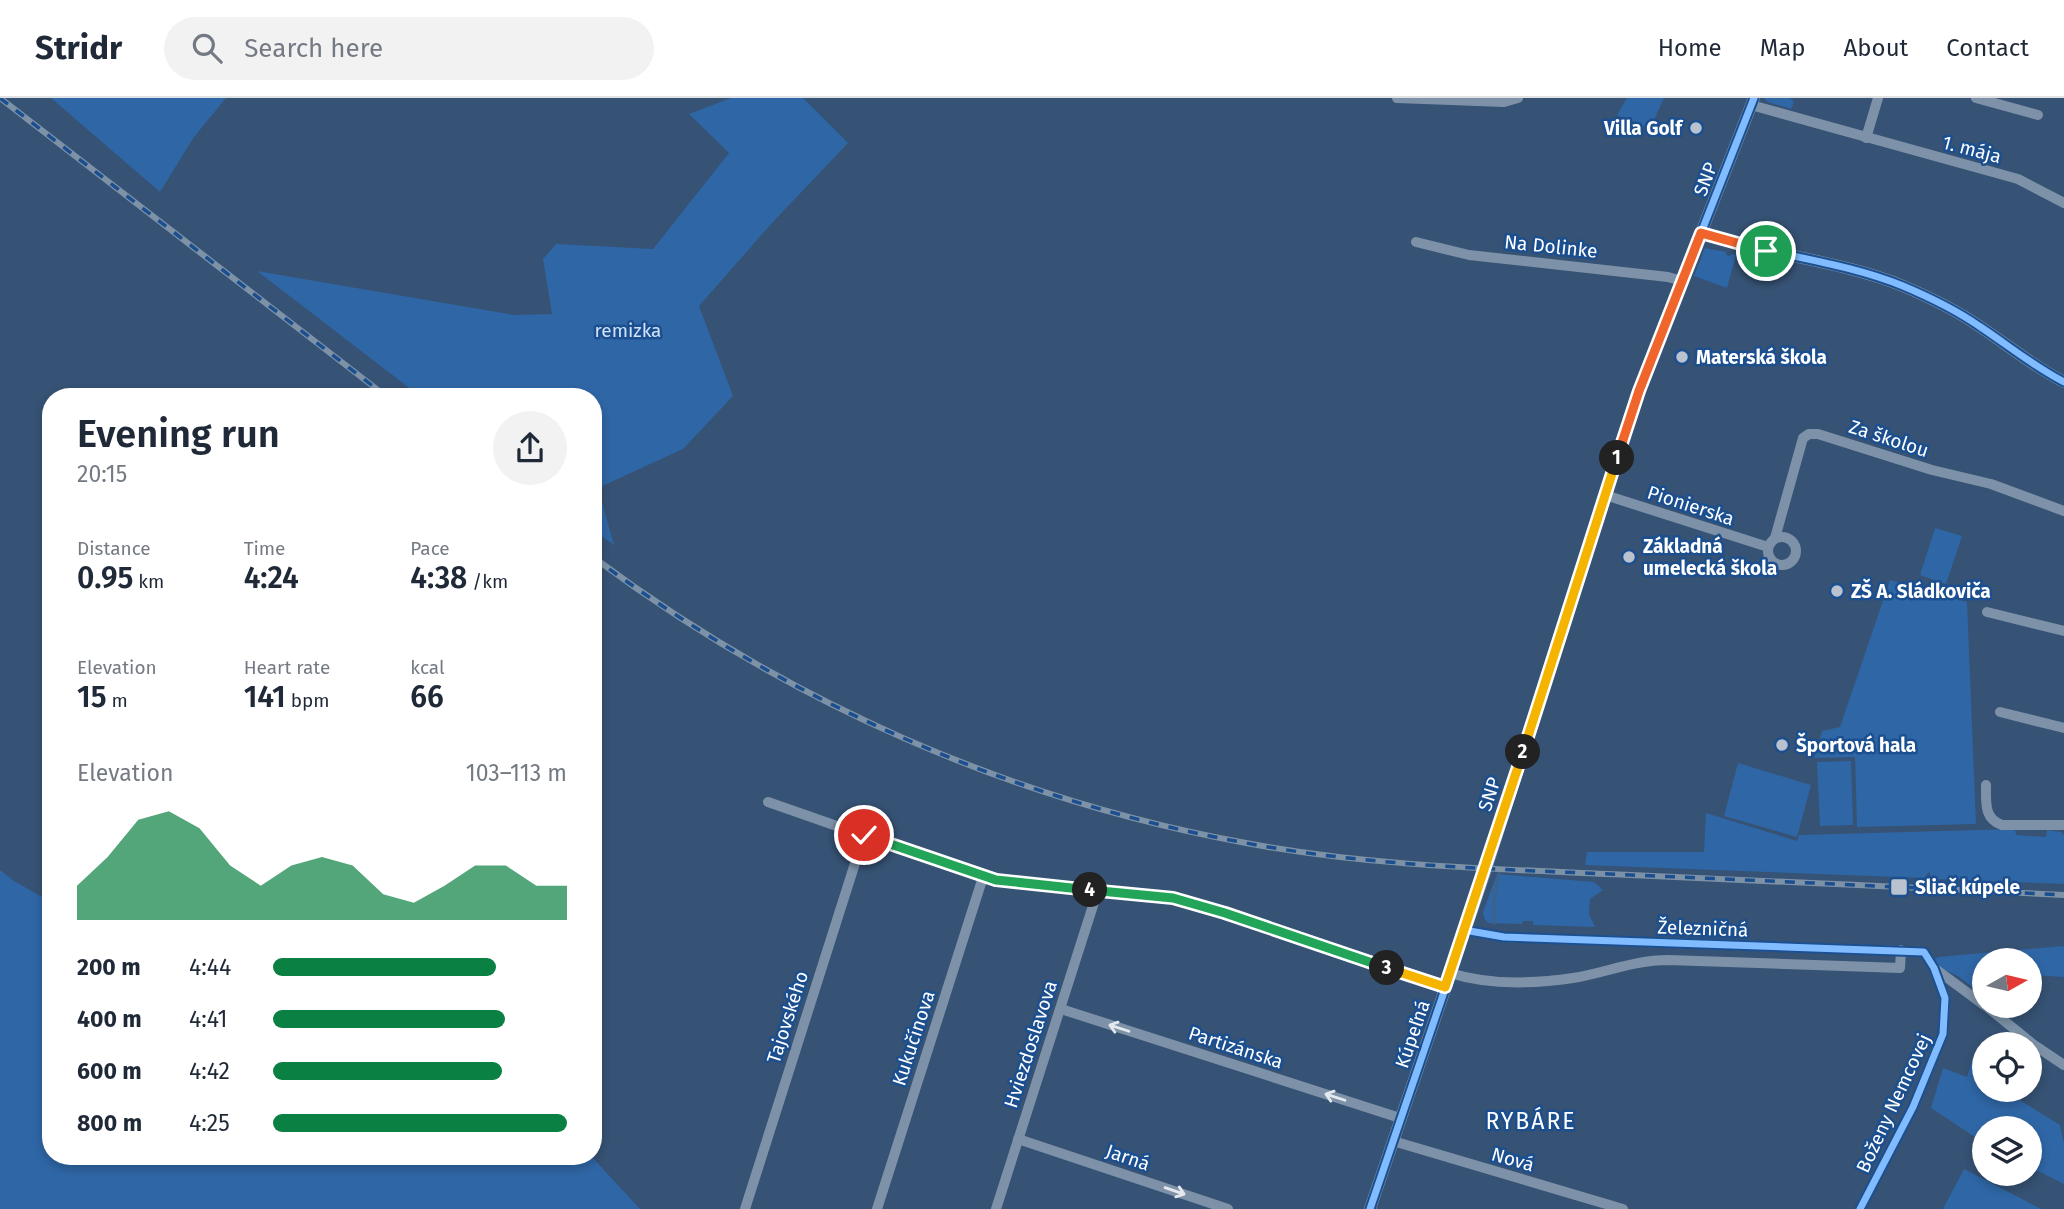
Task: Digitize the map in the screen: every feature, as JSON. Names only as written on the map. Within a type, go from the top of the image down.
[{"type":"street","points":[[1397,98],[1504,102],[1518,98]]},
{"type":"street","points":[[1866,138],[1878,98]]},
{"type":"street","points":[[1976,98],[2038,115]]},
{"type":"street","name":"1. mája","points":[[1752,102],[1866,138],[2018,179],[2064,203]]},
{"type":"street","name":"SNP","points":[[1486,869],[1639,391],[1752,102]]},
{"type":"street","points":[[1701,233],[1751,248],[1863,272],[1905,287],[1958,312],[2064,383]]},
{"type":"street","name":"Na Dolinke","points":[[1416,242],[1469,255],[1668,277],[1682,281]]},
{"type":"street","name":"Za školou","points":[[1777,537],[1804,438],[1809,434],[1818,434],[1932,470],[1990,484],[2064,511]]},
{"type":"street","name":"Pionierska","points":[[1605,495],[1768,547]]},
{"type":"street","points":[[1777,537],[1789,538],[1796,547],[1795,558],[1787,565],[1776,564],[1769,557],[1768,547],[1777,537]]},
{"type":"street","points":[[1987,612],[2064,631]]},
{"type":"street","points":[[2000,712],[2064,728]]},
{"type":"street","points":[[1986,786],[1986,807],[1994,822],[2002,825],[2064,825]]},
{"type":"street","points":[[768,802],[983,877],[1020,884],[1154,895],[1194,904],[1445,987]]},
{"type":"street","name":"Tajovského","points":[[745,1209],[864,835]]},
{"type":"street","name":"Kúpeľná","points":[[1370,1209],[1486,869]]},
{"type":"street","name":"Kukučínova","points":[[877,1209],[983,877]]},
{"type":"street","name":"Hviezdoslavova","points":[[996,1209],[1098,890]]},
{"type":"street","name":"Železničná","points":[[1464,930],[1504,937],[1901,950],[1924,953],[1934,968],[1972,996]]},
{"type":"street","name":"Železničná","points":[[1450,973],[1487,981],[1574,978],[1640,961],[1668,960],[1900,968],[1901,950]]},
{"type":"street","name":"Boženy Nemcovej","points":[[1860,1209],[1913,1107],[1943,1034],[1945,998],[1934,968]]},
{"type":"street","name":"Partizánska","points":[[1060,1009],[1400,1118]]},
{"type":"street","name":"Železničná","points":[[2000,1018],[2064,1065]]},
{"type":"street","name":"Jarná","points":[[1018,1139],[1228,1209]]},
{"type":"street","name":"Nová","points":[[1393,1141],[1623,1209]]},
{"type":"green space","points":[[51,98],[226,98],[194,137],[160,192]]},
{"type":"green space","name":"remizka","points":[[731,98],[803,98],[848,143],[772,223],[699,306],[733,396],[683,449],[602,486],[602,388],[409,388],[257,271],[514,315],[552,314],[543,259],[556,244],[653,249],[729,153],[689,114]]},
{"type":"green space","points":[[1627,98],[1664,98],[1650,129],[1617,115]]},
{"type":"green space","points":[[1764,98],[1790,98],[1794,102],[1791,109],[1768,102]]},
{"type":"green space","points":[[1705,248],[1726,252],[1726,255],[1730,256],[1736,255],[1727,288],[1694,276]]},
{"type":"green space","name":"remizka","points":[[602,502],[614,545],[602,536]]},
{"type":"green space","points":[[1935,528],[1962,536],[1946,584],[1920,575]]},
{"type":"green space","points":[[1890,580],[1967,602],[1976,824],[1857,827],[1855,757],[1814,758],[1822,731],[1840,727]]},
{"type":"green space","points":[[1851,761],[1853,825],[1820,826],[1817,762]]},
{"type":"green space","points":[[1738,763],[1811,785],[1797,837],[1724,816]]},
{"type":"green space","points":[[1706,813],[1797,841],[1799,835],[2015,829],[2016,835],[2046,837],[2047,830],[2061,832],[2064,835],[2064,884],[1932,879],[1929,872],[1924,878],[1585,865],[1587,852],[1704,852]]},
{"type":"green space","points":[[0,870],[42,897],[42,1165],[599,1165],[640,1209],[0,1209]]},
{"type":"green space","points":[[1497,874],[1594,882],[1603,890],[1590,899],[1589,914],[1595,927],[1533,925],[1533,921],[1523,921],[1522,924],[1488,923],[1483,912]]},
{"type":"green space","points":[[2064,946],[2064,977],[2042,976],[2041,948]]},
{"type":"green space","points":[[1972,954],[1972,986],[1958,976],[1938,967],[1934,960],[1938,957]]},
{"type":"green space","points":[[1972,1061],[1972,1102],[2023,1102],[2060,1125],[2064,1143],[2064,1184],[2042,1173],[2042,1116],[1972,1116],[1972,1135],[1931,1108],[1943,1068],[1967,1077]]},
{"type":"green space","points":[[1964,1169],[1972,1173],[1972,1186],[1997,1186],[2041,1209],[1943,1209]]},
{"type":"waterway","points":[[1494,923],[1494,896],[1499,873]]},
{"type":"railway","points":[[0,98],[375,388]]},
{"type":"railway","points":[[602,563],[667,609],[743,656],[822,699],[903,738],[986,772],[1071,800],[1158,824],[1294,851],[1390,862],[1486,869],[2064,895]]},
{"type":"cycle path","points":[[1370,1209],[1486,869],[1639,391],[1754,98]]},
{"type":"cycle path","points":[[1701,233],[1854,270],[1903,286],[1961,315],[2064,382]]},
{"type":"cycle path","points":[[1464,930],[1504,937],[1924,952],[1934,968],[1945,998],[1943,1034],[1913,1107],[1860,1209]]},
{"type":"place","name":"Villa Golf","points":[[1696,128]]},
{"type":"place","name":"Materská škola","points":[[1682,357]]},
{"type":"place","name":"Základná umelecká škola","points":[[1629,557]]},
{"type":"place","name":"ZŠ A. Sládkoviča","points":[[1837,591]]},
{"type":"place","name":"Športová hala","points":[[1782,745]]},
{"type":"place","name":"Sliač kúpele","points":[[1899,887]]},
{"type":"district","name":"RYBÁRE","points":[[1531,1121]]},
{"type":"route","points":[[864,835],[996,880],[1173,898],[1445,987],[1486,869],[1639,391],[1701,233],[1766,251]]}]
